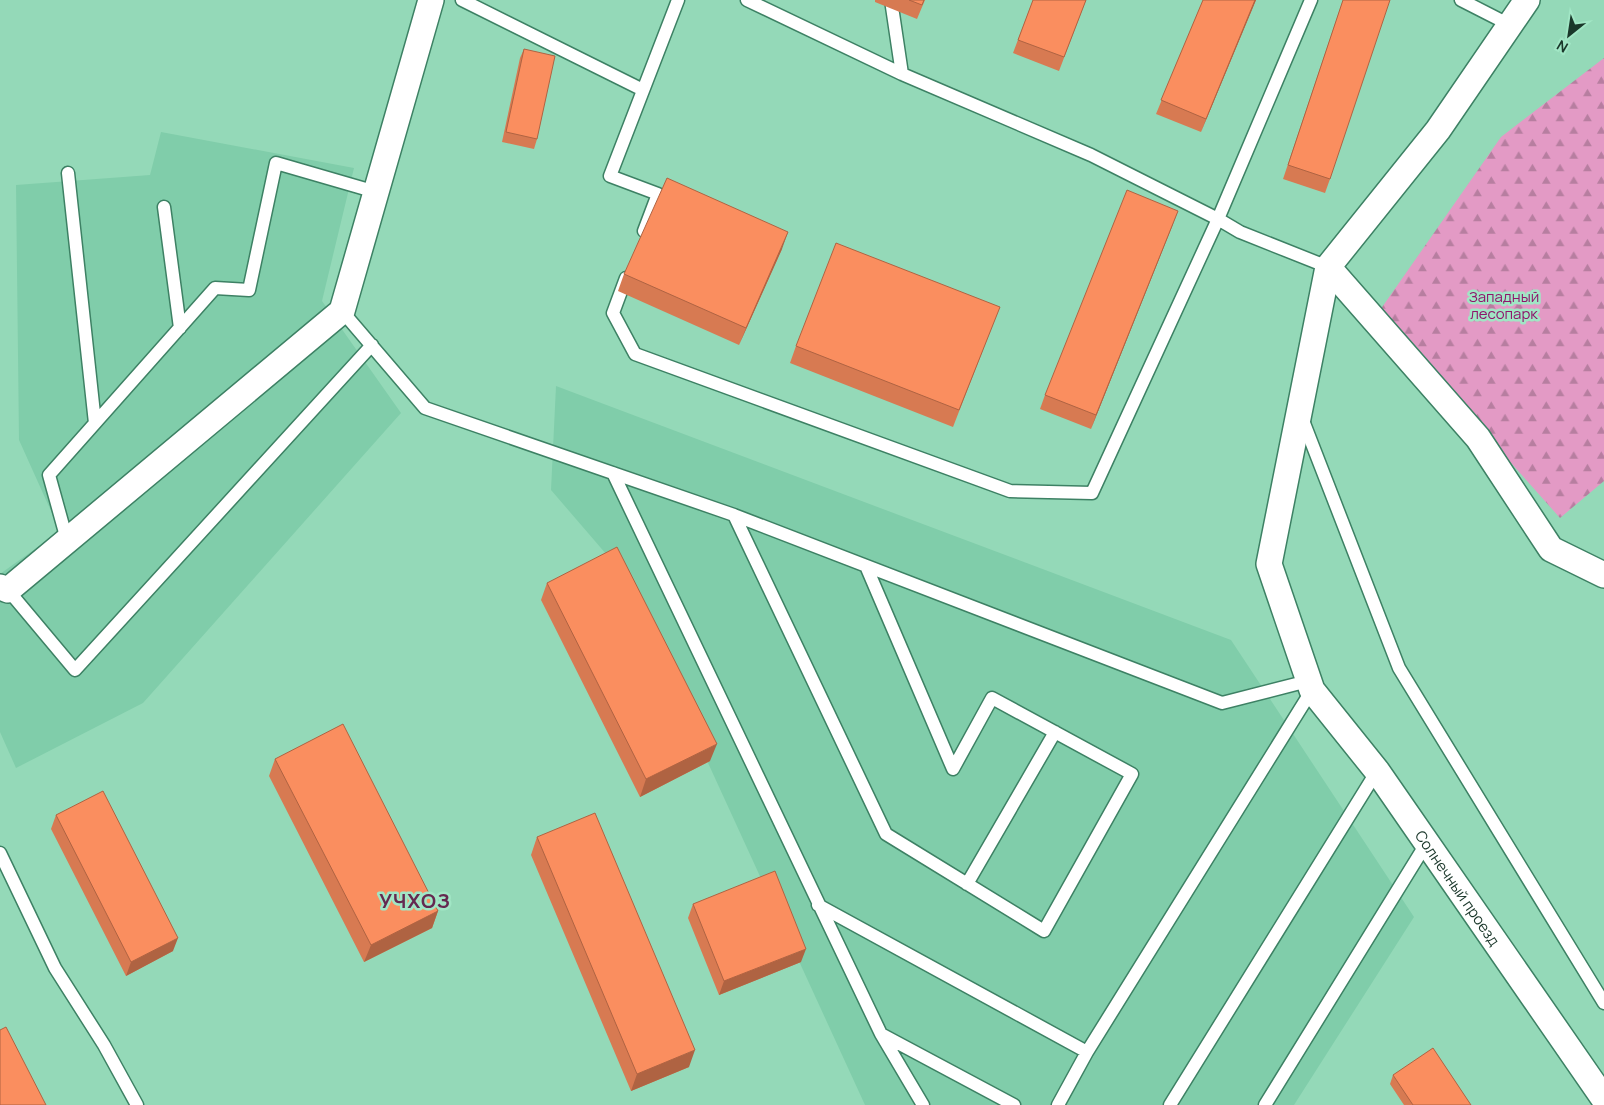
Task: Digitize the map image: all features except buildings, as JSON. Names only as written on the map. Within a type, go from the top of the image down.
[{"type":"street","points":[[4,588],[67,540],[342,311],[430,0]]},
{"type":"street","points":[[1310,685],[1269,564],[1328,267],[1438,130],[1527,0]]},
{"type":"street","points":[[1328,267],[1478,438],[1551,549],[1604,575]]},
{"type":"street","name":"Солнечный проезд","points":[[1310,685],[1377,771],[1604,1099]]},
{"type":"lane","points":[[462,0],[643,90]]},
{"type":"lane","points":[[641,240],[658,194],[610,176],[678,0]]},
{"type":"lane","points":[[747,0],[902,74],[1091,155],[1240,232],[1328,267]]},
{"type":"lane","points":[[891,0],[902,74]]},
{"type":"lane","points":[[630,267],[613,314],[635,354],[1010,491],[1092,493],[1218,219],[1311,0]]},
{"type":"lane","points":[[1461,0],[1510,25]]},
{"type":"lane","points":[[67,540],[49,475],[215,288],[249,290],[276,163],[376,192]]},
{"type":"lane","points":[[68,173],[95,423]]},
{"type":"lane","points":[[164,207],[180,328]]},
{"type":"lane","points":[[342,311],[425,408],[734,515],[1222,703],[1310,685]]},
{"type":"lane","points":[[4,588],[75,670],[372,345]]},
{"type":"lane","points":[[1299,411],[1399,668],[1604,1003]]},
{"type":"lane","points":[[614,473],[880,1034],[923,1105]]},
{"type":"lane","points":[[734,515],[886,834],[1044,931],[1132,774],[992,698],[953,769],[866,566]]},
{"type":"lane","points":[[1058,1105],[1087,1052],[1310,685]]},
{"type":"lane","points":[[967,884],[1055,732]]},
{"type":"lane","points":[[1170,1105],[1377,771]]},
{"type":"lane","points":[[1266,1105],[1426,844]]},
{"type":"lane","points":[[0,853],[55,968],[104,1045],[137,1105]]},
{"type":"lane","points":[[818,905],[1087,1052]]},
{"type":"lane","points":[[880,1034],[1014,1105]]},
{"type":"shaded area","points":[[161,132],[354,168],[322,301],[401,413],[143,703],[16,768],[0,732],[0,574],[60,531],[19,440],[16,185],[150,175]]},
{"type":"shaded area","points":[[556,386],[1231,640],[1414,917],[1294,1105],[865,1105],[619,569],[551,490]]},
{"type":"green space","name":"Западный лесопарк","points":[[1604,58],[1604,481],[1560,518],[1378,313],[1501,137]]},
{"type":"district","name":"УЧХОЗ","points":[[415,900]]}]
